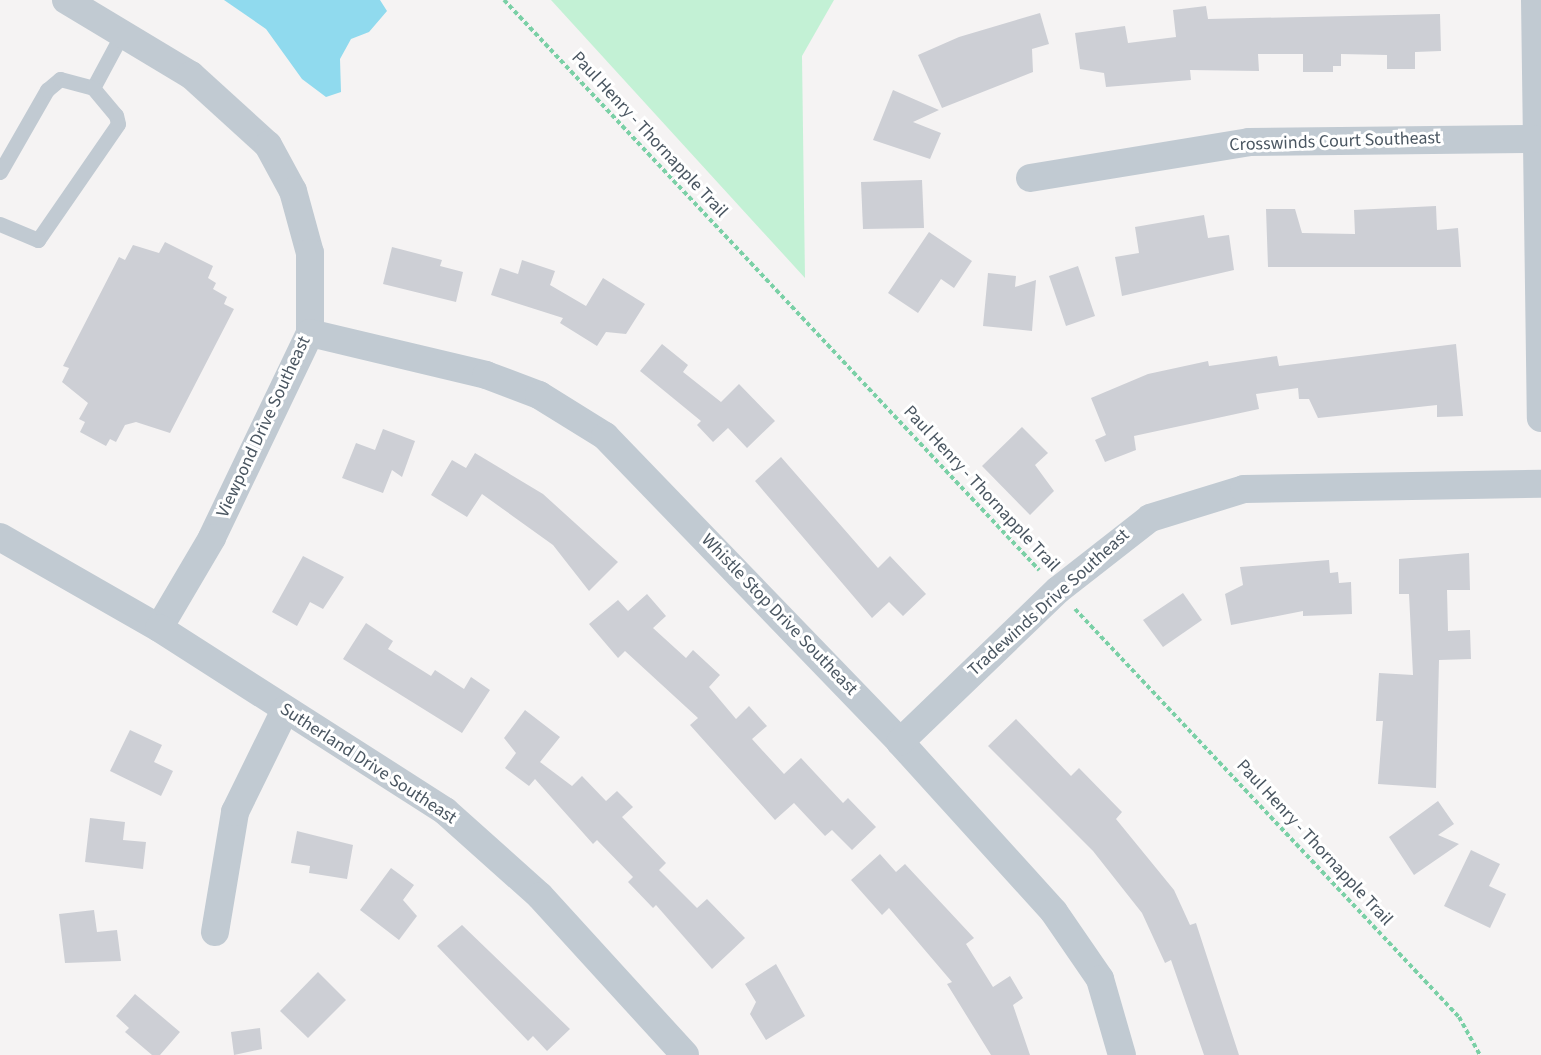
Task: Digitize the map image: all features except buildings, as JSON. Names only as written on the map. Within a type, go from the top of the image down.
[{"type":"street","name":"Viewpond Drive Southeast","points":[[66,0],[191,75],[268,145],[294,191],[310,254],[310,333],[212,538],[159,628]]},
{"type":"street","points":[[1535,0],[1534,139],[1541,418]]},
{"type":"street","name":"Crosswinds Court Southeast","points":[[1030,178],[1249,142],[1534,139]]},
{"type":"street","name":"Whistle Stop Drive Southeast","points":[[310,333],[486,375],[587,422],[900,742],[1083,949],[1108,1000],[1122,1055]]},
{"type":"street","name":"Tradewinds Drive Southeast","points":[[900,742],[1058,590],[1135,525],[1223,493],[1312,484],[1541,484]]},
{"type":"street","name":"Sutherland Drive Southeast","points":[[0,537],[159,628],[473,834],[609,966],[685,1055]]},
{"type":"street","points":[[215,932],[235,812],[285,710]]},
{"type":"lane","points":[[93,88],[123,34]]},
{"type":"lane","points":[[0,172],[47,90],[69,78],[93,88],[118,124],[38,240],[26,239],[0,224]]},
{"type":"path","name":"Paul Henry - Thornapple Trail","points":[[504,0],[1459,1017],[1480,1055]]},
{"type":"green space","points":[[551,0],[834,0],[802,56],[805,278]]},
{"type":"water","points":[[224,0],[380,0],[387,11],[369,32],[351,39],[340,59],[341,92],[326,97],[302,79],[266,29]]}]
